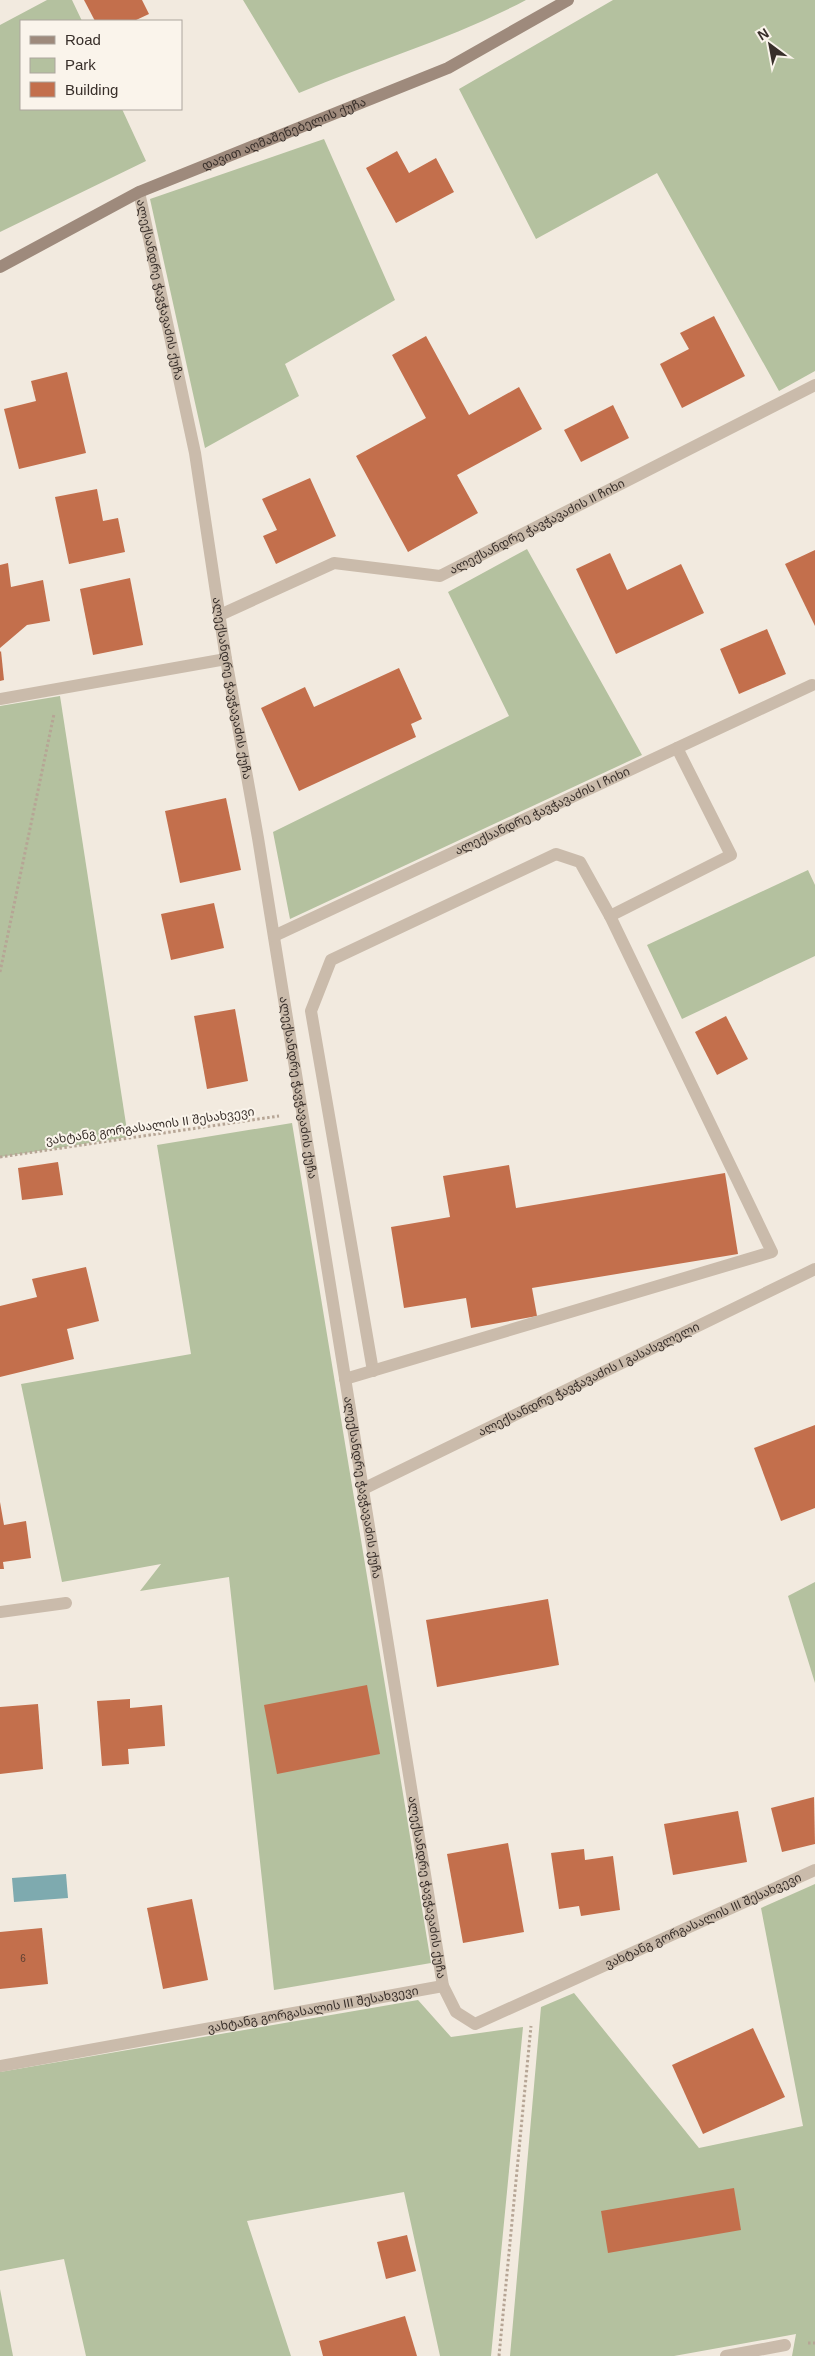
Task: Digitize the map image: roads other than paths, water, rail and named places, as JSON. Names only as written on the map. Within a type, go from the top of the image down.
[{"type":"street","name":"დავით აღმაშენებელის ქუჩა","points":[[0,267],[139,192],[448,68],[568,0]]},
{"type":"street","name":"ალექსანდრე ჭავჭავაძის ქუჩა","points":[[139,192],[195,453],[226,659],[274,936],[443,1986]]},
{"type":"street","name":"ალექსანდრე ჭავჭავაძის II ჩიხი","points":[[220,615],[334,563],[440,576],[815,385]]},
{"type":"street","points":[[0,700],[226,659]]},
{"type":"street","name":"ალექსანდრე ჭავჭავაძის I ჩიხი","points":[[274,936],[812,685]]},
{"type":"street","points":[[610,916],[731,855],[677,748]]},
{"type":"street","points":[[346,1379],[772,1252],[610,916],[580,862],[556,854],[331,960],[311,1011],[372,1371]]},
{"type":"street","name":"ალექსანდრე ჭავჭავაძის I გასასვლელი","points":[[363,1489],[815,1269]]},
{"type":"street","points":[[0,1612],[66,1602]]},
{"type":"street","name":"ვახტანგ გორგასალის III შესახვევი","points":[[0,2066],[443,1986],[456,2012],[474,2024],[815,1870]]},
{"type":"street","points":[[726,2356],[785,2345]]},
{"type":"water","points":[[66,1874],[68,1898],[14,1902],[12,1878]]}]
